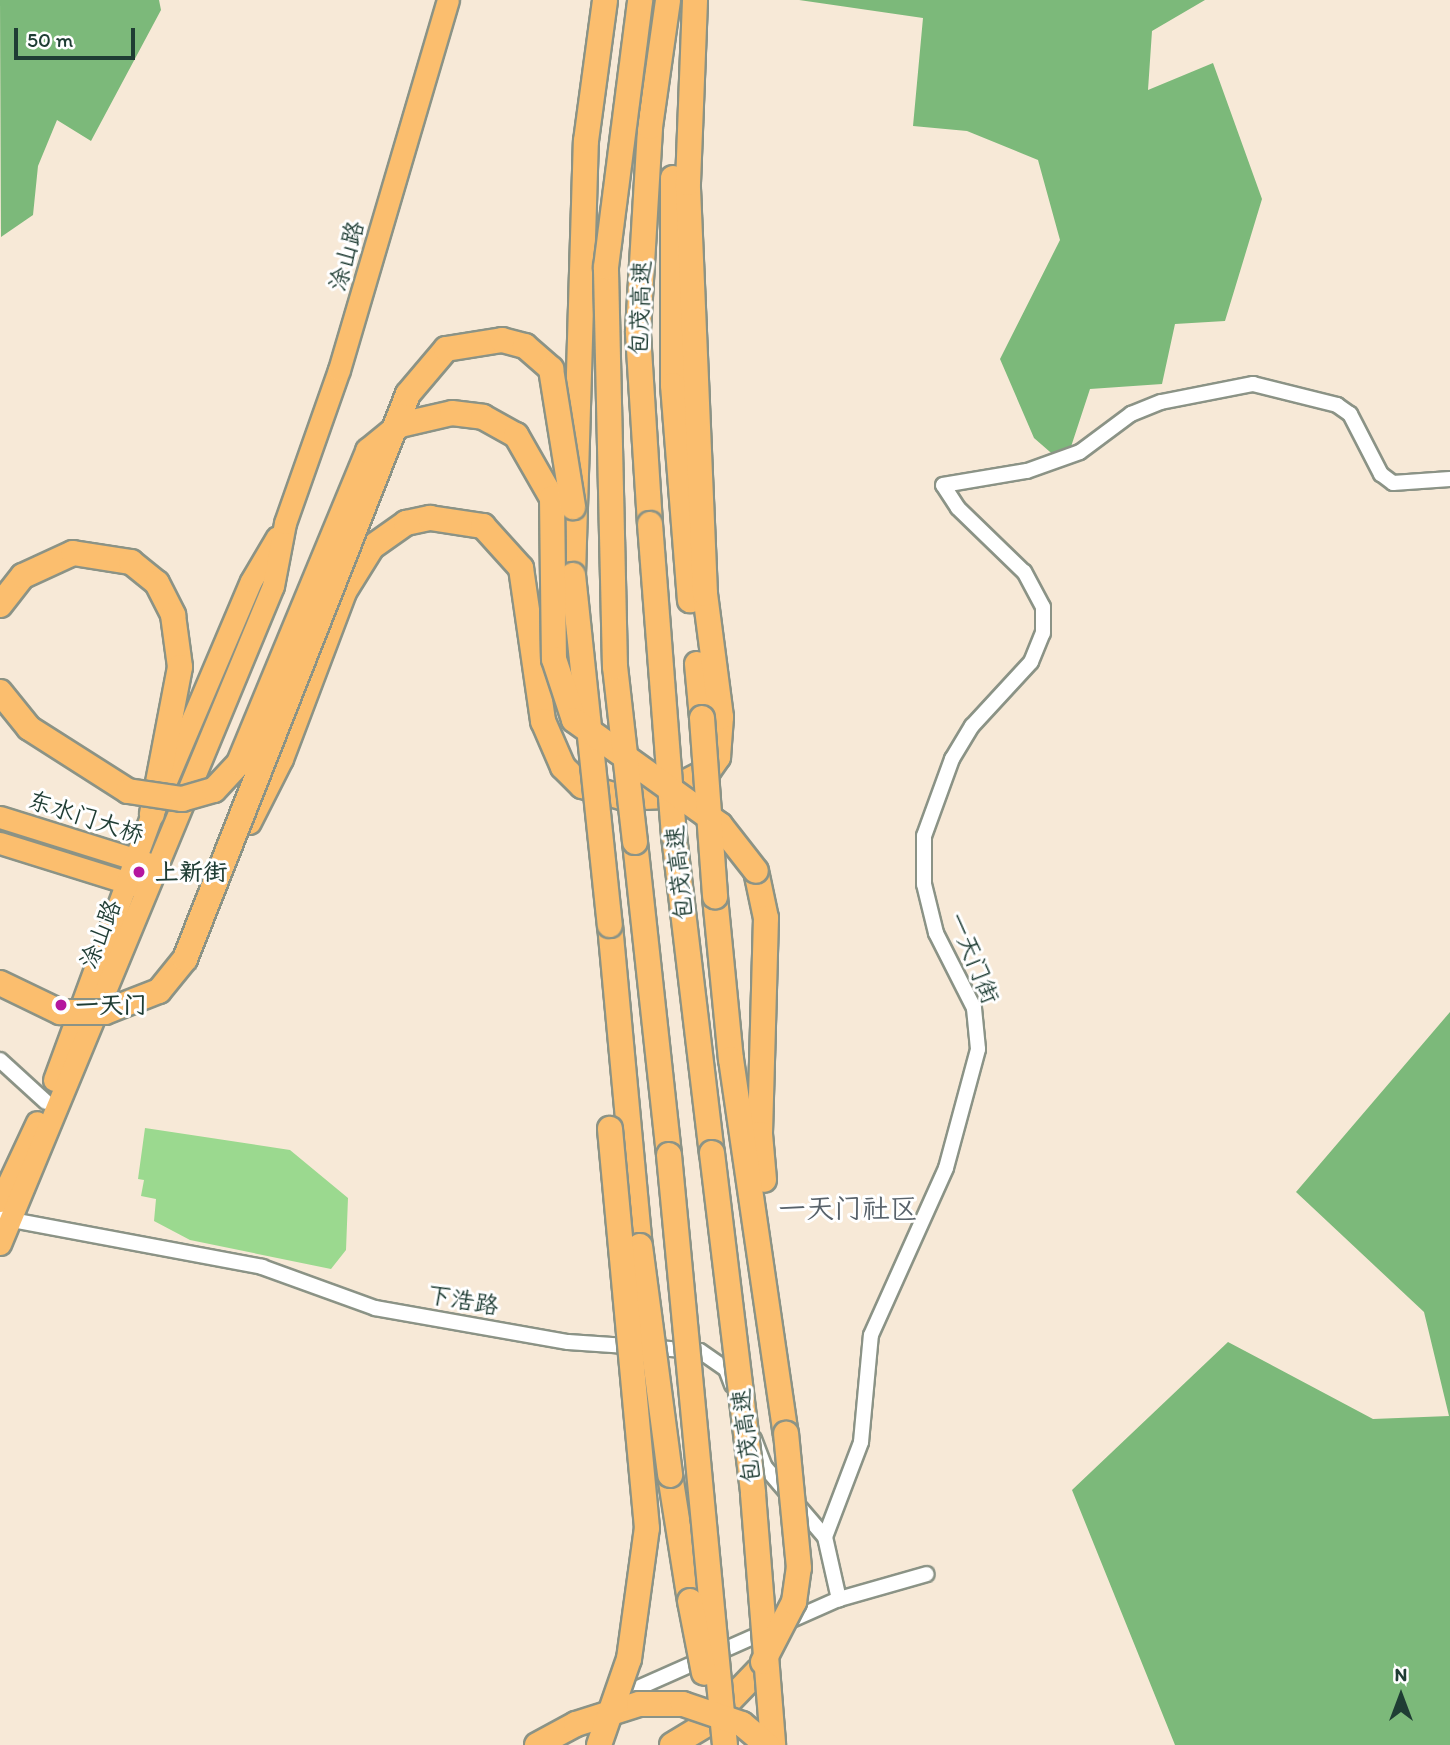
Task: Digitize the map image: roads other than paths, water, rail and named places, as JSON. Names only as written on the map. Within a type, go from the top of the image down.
[{"type":"highway","points":[[599,1745],[629,1659],[647,1528],[619,1128],[610,932],[573,575],[586,141],[605,0]]},
{"type":"highway","name":"包茂高速","points":[[640,0],[606,267],[615,667],[669,1155],[725,1745]]},
{"type":"highway","name":"包茂高速","points":[[668,0],[650,127],[638,331],[674,836],[753,1494],[773,1745]]},
{"type":"highway","points":[[672,1745],[736,1696],[780,1636],[794,1602],[797,1527],[751,1138],[715,897],[687,567],[670,278],[674,146],[692,0]]},
{"type":"highway","points":[[0,984],[39,1005],[84,1014],[144,999],[185,960],[222,875],[281,758],[344,592],[372,547],[406,523],[454,518],[483,526],[506,545],[521,568],[531,609],[543,722],[563,766],[598,794],[659,796],[709,770],[718,757],[721,718],[705,594],[688,183],[692,0]]},
{"type":"highway","points":[[222,875],[265,752],[408,394],[428,365],[446,349],[485,339],[525,346],[540,358],[560,392],[573,507]]},
{"type":"highway","points":[[0,692],[29,728],[128,791],[182,799],[214,790],[239,762],[368,451],[400,425],[452,413],[483,417],[516,435],[552,498],[554,659],[574,720],[720,825],[756,871],[766,918],[751,1138]]},
{"type":"highway","points":[[0,605],[44,562],[104,553],[131,562],[157,583],[173,615],[178,705],[152,814]]},
{"type":"highway","points":[[619,1128],[670,1475],[719,1745]]},
{"type":"highway","points":[[537,1745],[576,1724],[639,1704],[683,1704],[742,1724],[767,1745]]},
{"type":"main road","name":"涂山路","points":[[0,1244],[5,1220],[273,586],[285,523],[340,370],[448,0]]},
{"type":"main road","name":"涂山路","points":[[0,1201],[46,1102],[152,814],[251,581],[285,523]]},
{"type":"main road","name":"东水门大桥","points":[[0,817],[156,867]]},
{"type":"main road","name":"东水门大桥","points":[[0,843],[146,889]]},
{"type":"street","name":"一天门街","points":[[825,1537],[861,1442],[871,1335],[946,1168],[978,1049],[974,1008],[933,921],[924,884],[924,836],[952,759],[972,726],[1031,662],[1043,633],[1043,607],[1024,572],[958,508],[943,485],[1038,468],[1080,452],[1151,406],[1253,384],[1321,397],[1343,410],[1362,430],[1381,474],[1393,483],[1450,480]]},
{"type":"street","points":[[0,1060],[46,1102]]},
{"type":"street","name":"下浩路","points":[[5,1220],[262,1267],[375,1308],[568,1342],[701,1351],[726,1369],[765,1468],[825,1537]]},
{"type":"street","points":[[825,1537],[839,1599]]},
{"type":"street","points":[[570,1716],[684,1673],[839,1599],[927,1574]]},
{"type":"place","name":"上新街","points":[[139,872]]},
{"type":"place","name":"一天门","points":[[61,1005]]},
{"type":"district","name":"一天门社区","points":[[848,1208]]}]
